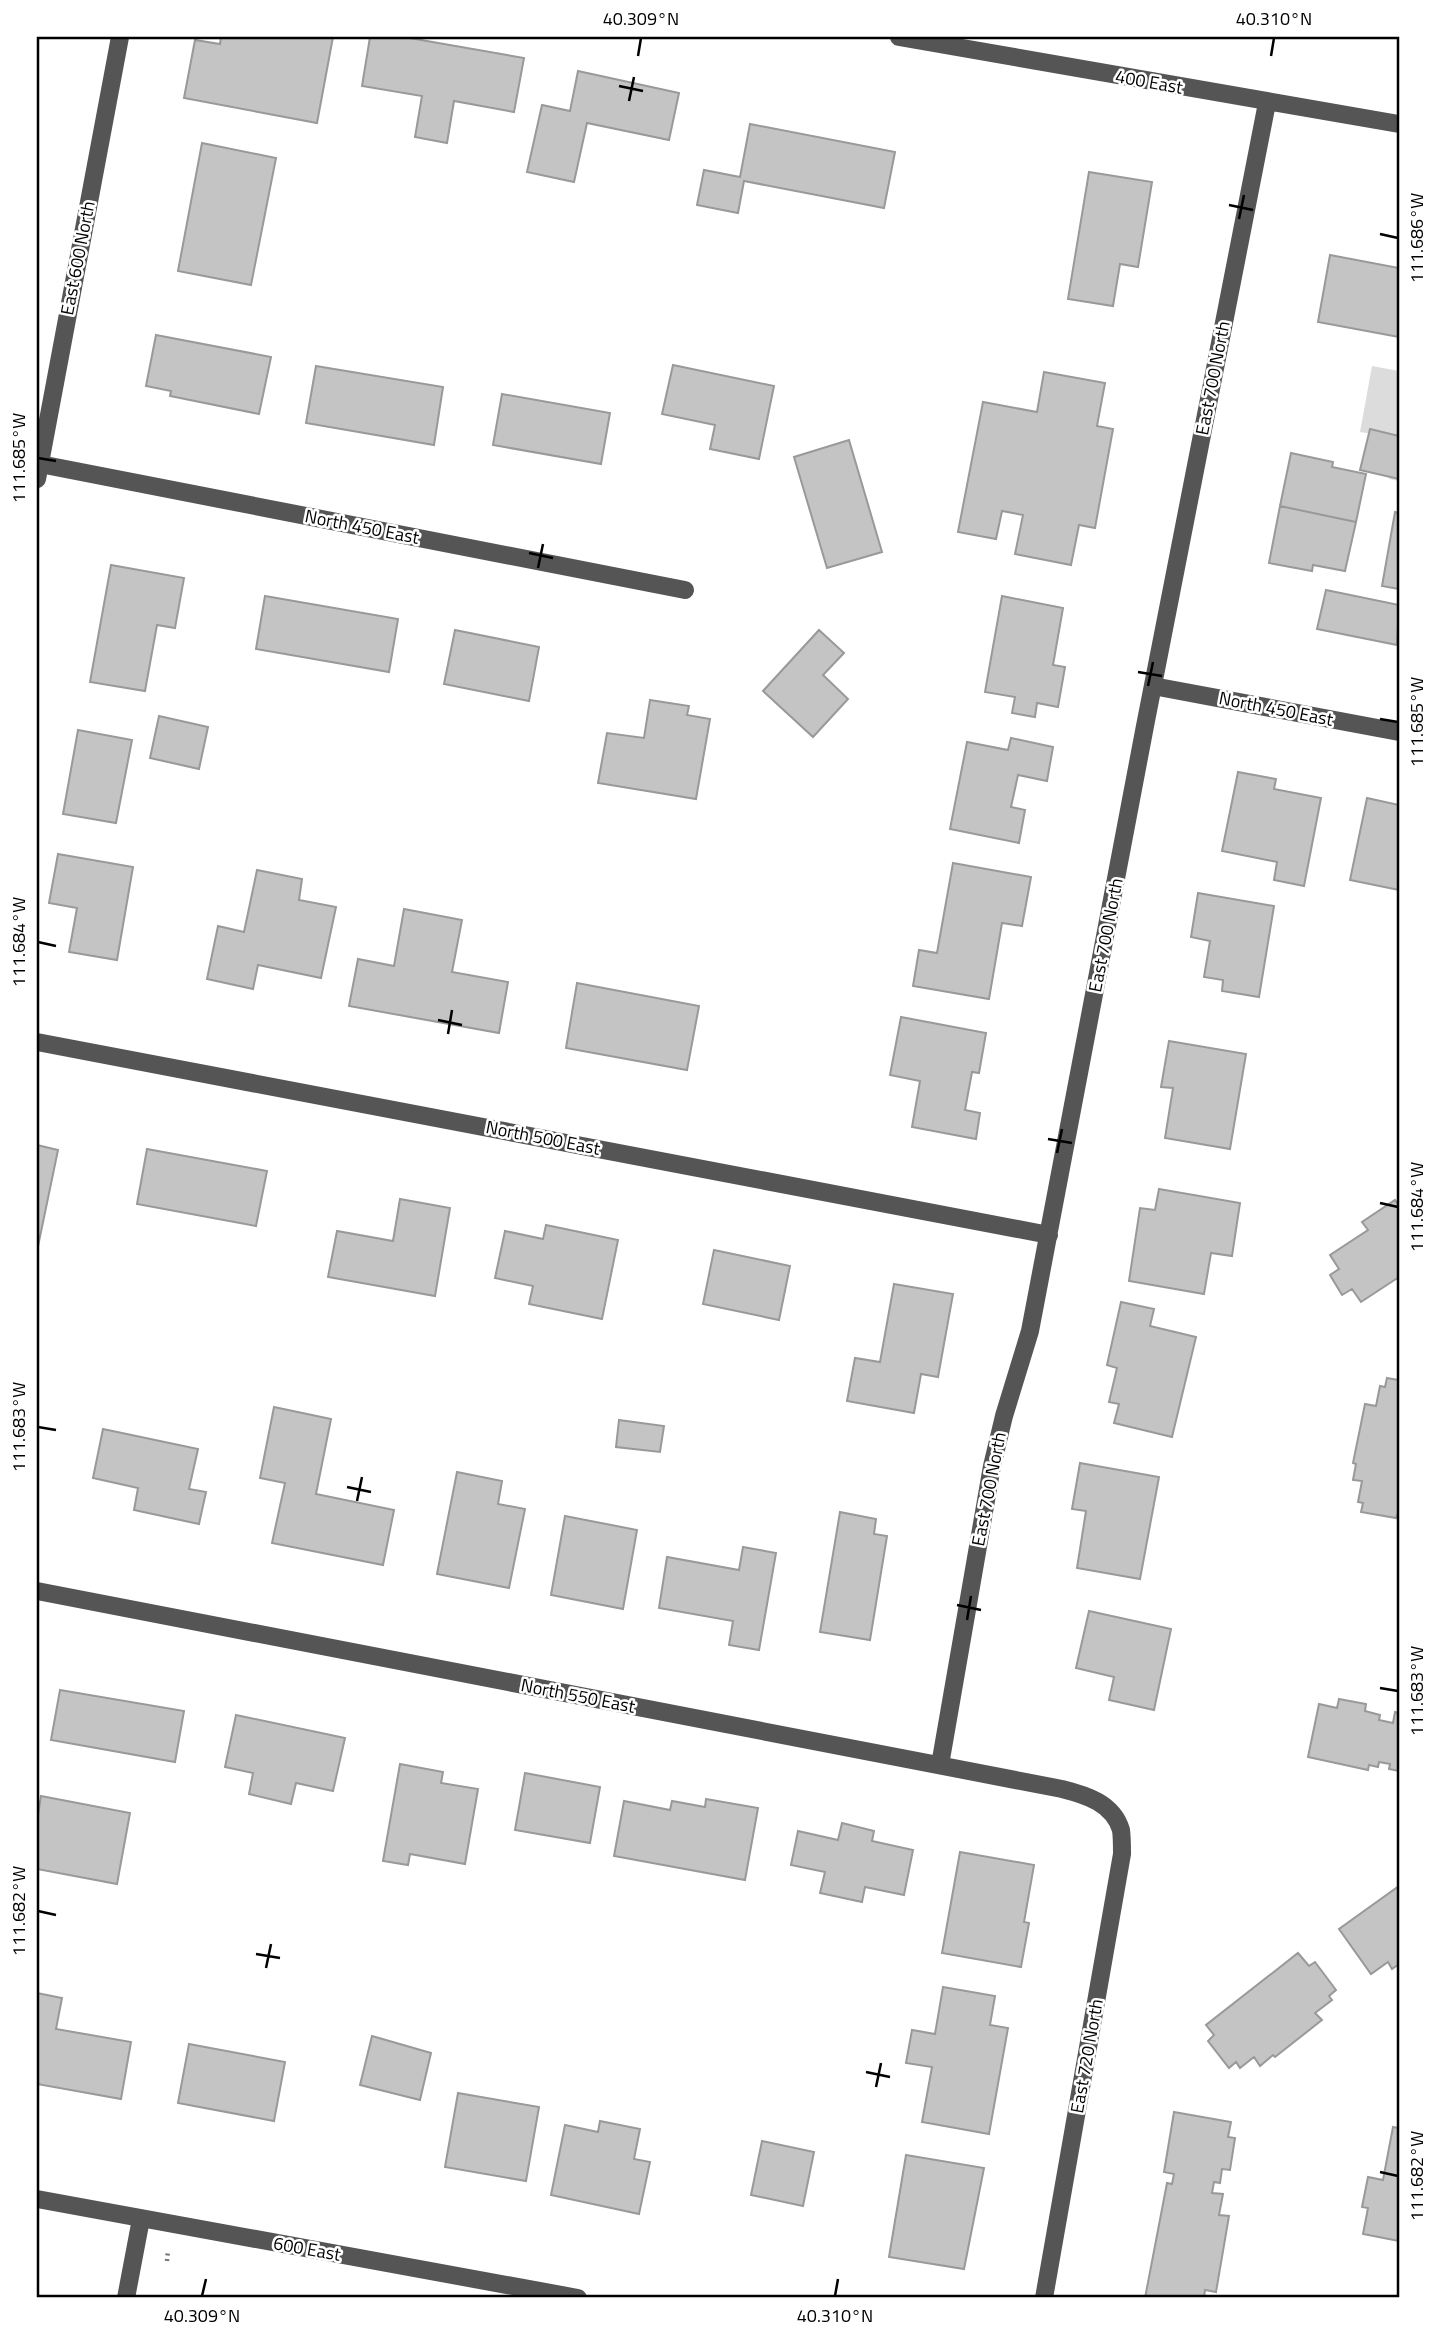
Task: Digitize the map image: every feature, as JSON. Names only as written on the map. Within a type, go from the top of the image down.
[{"type":"street","name":"East 600 North","points":[[38,471],[120,37]]},
{"type":"street","name":"400 East","points":[[899,37],[1399,124]]},
{"type":"street","name":"East 700 North","points":[[940,1765],[992,1466],[1030,1331],[1267,103]]},
{"type":"street","name":"North 450 East","points":[[38,471],[685,590]]},
{"type":"street","name":"North 450 East","points":[[1153,686],[1399,732]]},
{"type":"street","name":"North 500 East","points":[[37,1042],[1049,1235]]},
{"type":"street","name":"North 550 East","points":[[37,1591],[1086,1795],[1098,1801],[1113,1815]]},
{"type":"street","name":"East 720 North","points":[[1044,2298],[1122,1854],[1121,1830],[1113,1815]]},
{"type":"street","name":"600 East","points":[[37,2200],[578,2298]]},
{"type":"street","points":[[126,2298],[141,2219]]},
{"type":"shaded area","points":[[1372,366],[1399,371],[1399,481],[1389,479],[1397,438],[1360,432]]},
{"type":"building","points":[[221,37],[333,37],[317,123],[184,98],[195,40],[220,44]]},
{"type":"building","points":[[370,37],[404,37],[524,58],[514,112],[454,101],[447,143],[415,137],[422,96],[362,86]]},
{"type":"building","points":[[578,71],[679,93],[669,140],[587,123],[574,182],[527,172],[542,105],[570,111]]},
{"type":"building","points":[[750,124],[895,152],[884,208],[744,181],[738,213],[697,205],[704,170],[740,177]]},
{"type":"building","points":[[202,143],[276,158],[251,285],[178,271]]},
{"type":"building","points":[[1089,172],[1152,182],[1138,267],[1120,264],[1113,306],[1068,299]]},
{"type":"building","points":[[1330,255],[1399,268],[1399,337],[1318,322]]},
{"type":"building","points":[[156,335],[271,357],[259,414],[170,396],[171,391],[146,386]]},
{"type":"building","points":[[673,365],[774,386],[759,459],[710,449],[715,425],[662,414]]},
{"type":"building","points":[[316,366],[443,387],[434,445],[306,423]]},
{"type":"building","points":[[1044,372],[1105,383],[1097,426],[1113,429],[1095,528],[1079,525],[1071,565],[1015,554],[1023,515],[1002,511],[996,539],[958,532],[983,402],[1037,412]]},
{"type":"building","points":[[502,394],[610,413],[601,464],[493,445]]},
{"type":"building","points":[[1370,429],[1399,436],[1399,479],[1360,470]]},
{"type":"building","points":[[849,440],[882,552],[827,568],[794,457]]},
{"type":"building","points":[[1291,453],[1333,462],[1332,467],[1366,474],[1356,522],[1280,506]]},
{"type":"building","points":[[1280,506],[1356,522],[1345,571],[1313,565],[1312,571],[1269,563]]},
{"type":"building","points":[[1395,512],[1399,513],[1399,589],[1382,586]]},
{"type":"building","points":[[111,565],[184,578],[175,628],[157,625],[145,691],[90,682]]},
{"type":"building","points":[[1326,590],[1399,605],[1397,645],[1317,629]]},
{"type":"building","points":[[265,596],[398,619],[389,672],[256,649]]},
{"type":"building","points":[[1002,596],[1063,608],[1053,665],[1065,667],[1058,707],[1037,703],[1035,717],[1012,713],[1015,697],[985,692]]},
{"type":"building","points":[[455,630],[539,647],[529,701],[444,684]]},
{"type":"building","points":[[819,630],[844,653],[823,675],[848,699],[813,737],[763,691]]},
{"type":"building","points":[[650,700],[689,706],[687,715],[710,719],[696,799],[598,783],[607,733],[644,738]]},
{"type":"building","points":[[159,716],[208,727],[199,769],[150,758]]},
{"type":"building","points":[[78,730],[132,740],[116,823],[63,814]]},
{"type":"building","points":[[1011,738],[1053,747],[1047,781],[1018,775],[1011,807],[1025,810],[1019,843],[950,829],[967,742],[1008,750]]},
{"type":"building","points":[[1238,772],[1276,779],[1274,789],[1321,798],[1304,886],[1274,880],[1277,862],[1222,851]]},
{"type":"building","points":[[1367,798],[1399,805],[1399,890],[1350,880]]},
{"type":"building","points":[[58,854],[133,867],[117,960],[69,952],[77,908],[49,903]]},
{"type":"building","points":[[953,863],[1031,877],[1022,926],[1002,923],[989,999],[913,986],[919,950],[937,953]]},
{"type":"building","points":[[257,870],[302,879],[299,900],[336,907],[321,978],[258,965],[253,989],[207,979],[218,926],[244,932]]},
{"type":"building","points":[[1198,893],[1274,906],[1259,997],[1222,991],[1223,980],[1204,977],[1210,941],[1191,937]]},
{"type":"building","points":[[404,909],[462,920],[452,972],[508,982],[499,1033],[349,1006],[358,959],[394,966]]},
{"type":"building","points":[[577,983],[699,1006],[687,1070],[566,1048]]},
{"type":"building","points":[[901,1017],[986,1033],[979,1073],[972,1072],[965,1110],[980,1113],[976,1139],[912,1127],[920,1081],[890,1075]]},
{"type":"building","points":[[1169,1041],[1246,1054],[1230,1149],[1165,1138],[1173,1088],[1161,1087]]},
{"type":"building","points":[[37,1145],[58,1150],[37,1251]]},
{"type":"building","points":[[147,1149],[267,1171],[256,1226],[137,1204]]},
{"type":"building","points":[[1159,1189],[1240,1203],[1232,1256],[1211,1253],[1204,1294],[1129,1281],[1140,1208],[1155,1210]]},
{"type":"building","points":[[400,1199],[450,1208],[435,1296],[328,1277],[337,1231],[393,1241]]},
{"type":"building","points":[[1395,1200],[1399,1202],[1399,1277],[1361,1302],[1352,1289],[1342,1295],[1330,1275],[1339,1269],[1330,1255],[1368,1230],[1362,1222]]},
{"type":"building","points":[[546,1225],[618,1240],[602,1319],[529,1304],[533,1286],[495,1278],[505,1231],[543,1239]]},
{"type":"building","points":[[714,1250],[790,1266],[779,1320],[703,1304]]},
{"type":"building","points":[[894,1284],[953,1294],[938,1377],[921,1374],[914,1413],[847,1401],[855,1358],[880,1362]]},
{"type":"building","points":[[1121,1302],[1154,1309],[1150,1326],[1196,1337],[1172,1437],[1114,1423],[1119,1404],[1109,1402],[1117,1368],[1107,1365]]},
{"type":"building","points":[[1387,1378],[1399,1380],[1399,1510],[1396,1518],[1361,1512],[1363,1503],[1358,1502],[1362,1481],[1353,1480],[1356,1464],[1353,1463],[1365,1404],[1376,1406],[1380,1386],[1385,1387]]},
{"type":"building","points":[[274,1407],[331,1419],[316,1494],[394,1510],[383,1565],[272,1543],[285,1483],[260,1478]]},
{"type":"building","points":[[619,1420],[664,1426],[660,1452],[616,1447]]},
{"type":"building","points":[[103,1429],[198,1449],[189,1489],[206,1492],[199,1524],[134,1510],[138,1488],[93,1478]]},
{"type":"building","points":[[1080,1463],[1159,1477],[1140,1579],[1077,1568],[1086,1511],[1072,1509]]},
{"type":"building","points":[[457,1472],[502,1481],[498,1504],[525,1509],[509,1588],[437,1574]]},
{"type":"building","points":[[840,1512],[876,1519],[874,1534],[887,1536],[870,1640],[820,1632]]},
{"type":"building","points":[[565,1516],[637,1530],[623,1609],[551,1595]]},
{"type":"building","points":[[743,1547],[776,1553],[759,1650],[729,1645],[733,1621],[659,1608],[667,1557],[739,1570]]},
{"type":"building","points":[[1089,1611],[1171,1629],[1154,1710],[1109,1700],[1114,1677],[1076,1668]]},
{"type":"building","points":[[60,1690],[184,1711],[175,1762],[51,1740]]},
{"type":"building","points":[[1339,1699],[1366,1704],[1365,1711],[1380,1715],[1379,1720],[1393,1723],[1395,1712],[1399,1713],[1399,1771],[1389,1769],[1390,1764],[1379,1762],[1378,1767],[1369,1765],[1368,1770],[1308,1757],[1319,1704],[1337,1708]]},
{"type":"building","points":[[236,1715],[345,1738],[333,1791],[296,1783],[291,1804],[249,1794],[253,1773],[225,1767]]},
{"type":"building","points":[[400,1764],[443,1772],[441,1783],[478,1789],[465,1864],[410,1854],[408,1865],[383,1861]]},
{"type":"building","points":[[525,1773],[600,1787],[590,1843],[515,1830]]},
{"type":"building","points":[[41,1796],[130,1813],[117,1884],[37,1869],[37,1821]]},
{"type":"building","points":[[706,1799],[758,1808],[745,1880],[614,1856],[624,1801],[670,1810],[672,1801],[705,1807]]},
{"type":"building","points":[[842,1823],[874,1831],[872,1841],[913,1850],[904,1895],[865,1887],[862,1902],[820,1893],[825,1872],[791,1865],[798,1831],[838,1840]]},
{"type":"building","points":[[960,1852],[1034,1865],[1024,1922],[1029,1923],[1021,1967],[942,1953]]},
{"type":"building","points":[[1399,1886],[1399,1964],[1392,1969],[1388,1962],[1371,1974],[1339,1929]]},
{"type":"building","points":[[1298,1953],[1309,1966],[1315,1962],[1336,1990],[1329,1996],[1332,2000],[1315,2013],[1322,2020],[1260,2066],[1254,2057],[1240,2068],[1236,2062],[1229,2068],[1208,2041],[1214,2035],[1206,2025]]},
{"type":"building","points":[[943,1987],[995,1996],[990,2025],[1008,2028],[989,2134],[922,2122],[932,2067],[906,2063],[912,2030],[935,2034]]},
{"type":"building","points":[[37,1993],[62,1998],[56,2029],[131,2042],[121,2099],[37,2084]]},
{"type":"building","points":[[372,2036],[431,2053],[420,2100],[360,2085]]},
{"type":"building","points":[[189,2044],[285,2062],[274,2121],[178,2103]]},
{"type":"building","points":[[458,2093],[539,2107],[526,2181],[445,2167]]},
{"type":"building","points":[[1174,2112],[1231,2122],[1228,2137],[1235,2138],[1230,2170],[1222,2169],[1220,2183],[1214,2182],[1212,2193],[1223,2194],[1219,2215],[1229,2216],[1216,2292],[1205,2290],[1204,2298],[1145,2298],[1167,2183],[1172,2184],[1174,2174],[1164,2172]]},
{"type":"building","points":[[600,2121],[640,2129],[634,2159],[650,2162],[639,2214],[551,2195],[565,2125],[598,2132]]},
{"type":"building","points":[[1393,2127],[1399,2128],[1399,2241],[1363,2234],[1368,2208],[1362,2207],[1368,2177],[1383,2180]]},
{"type":"building","points":[[762,2141],[814,2152],[803,2206],[751,2195]]},
{"type":"building","points":[[906,2155],[984,2168],[964,2269],[889,2257]]}]
